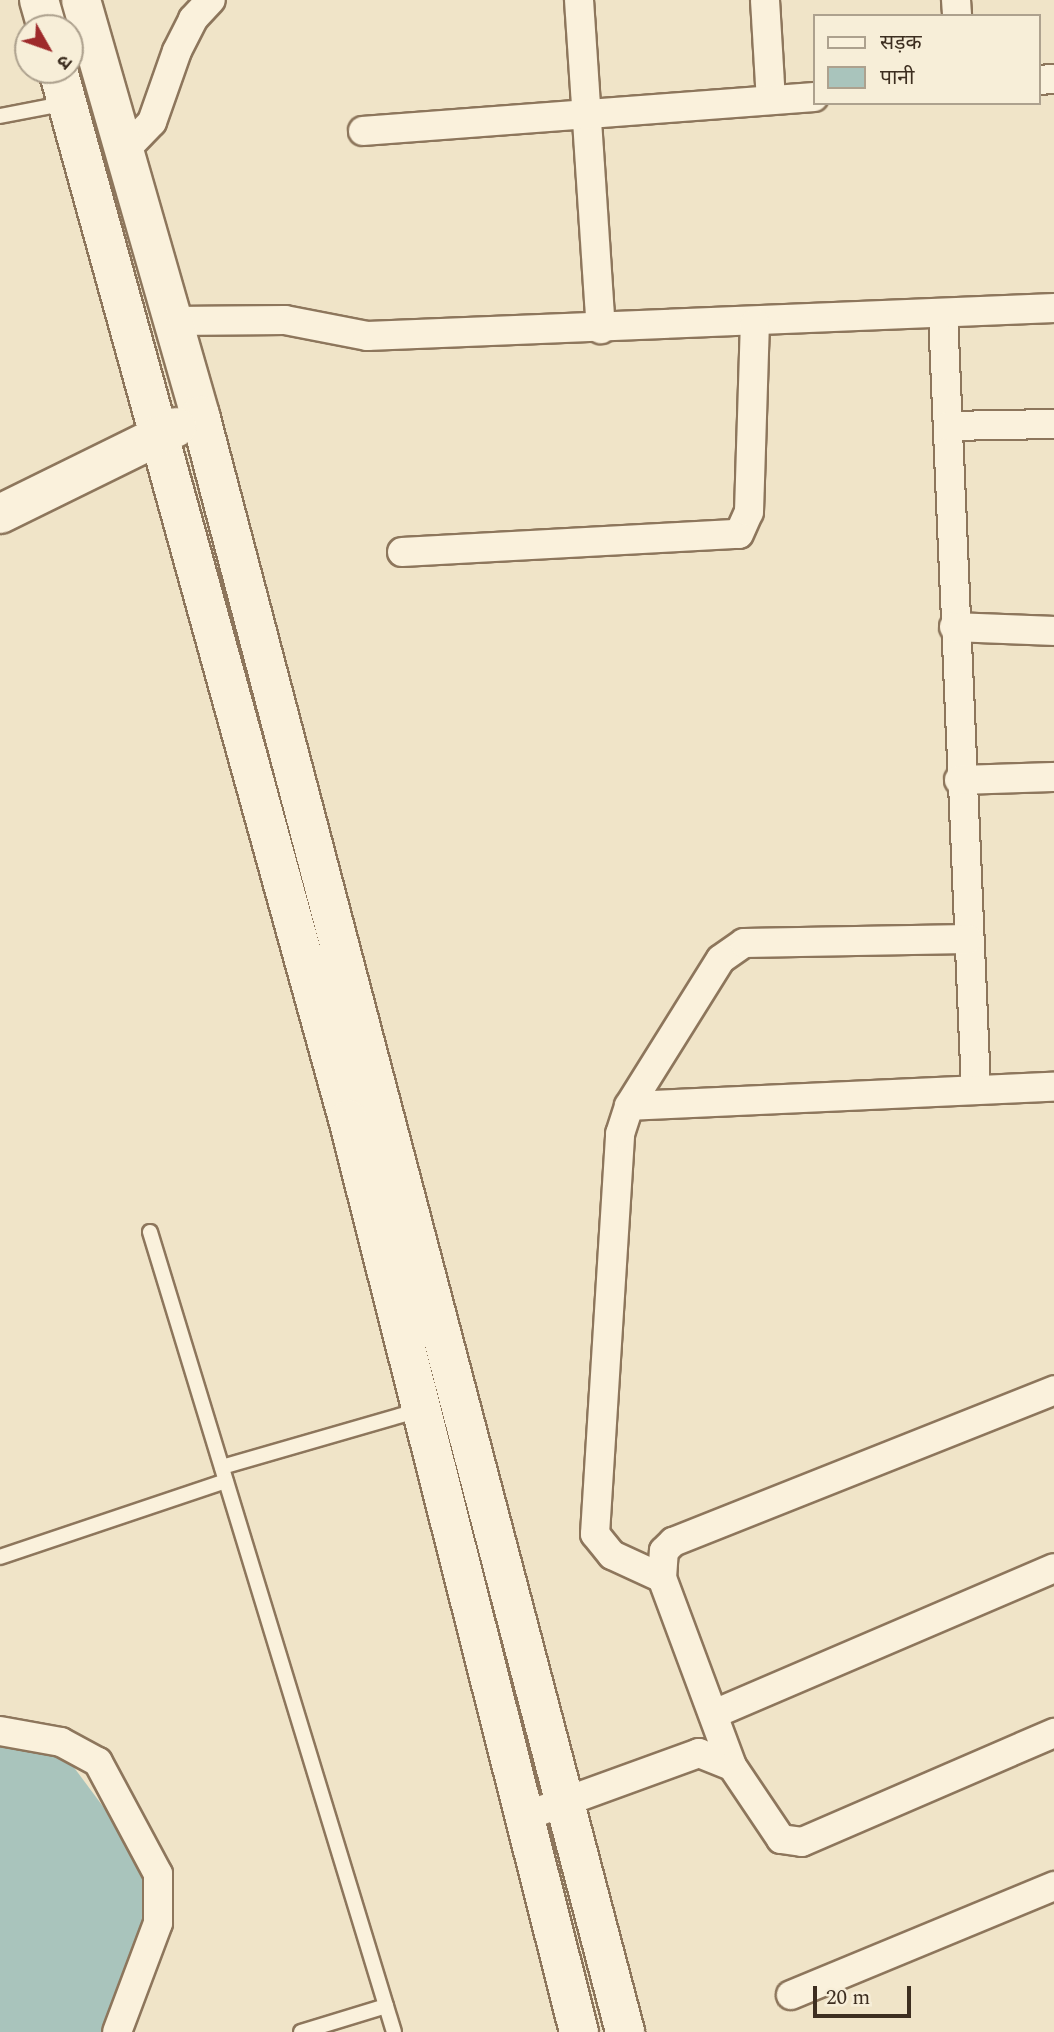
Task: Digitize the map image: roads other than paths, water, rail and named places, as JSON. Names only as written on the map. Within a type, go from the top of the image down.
[{"type":"main road","points":[[81,0],[200,415],[440,1405],[523,1817],[579,2032]]},
{"type":"main road","points":[[62,87],[156,438],[348,1119],[566,1805],[625,2032]]},
{"type":"main road","points":[[0,514],[200,415]]},
{"type":"street","points":[[124,151],[152,122],[177,51],[193,19],[211,0]]},
{"type":"street","points":[[579,0],[601,328]]},
{"type":"street","points":[[765,0],[771,100]]},
{"type":"street","points":[[363,131],[813,97]]},
{"type":"street","points":[[173,321],[285,320],[367,336],[755,323],[1054,308]]},
{"type":"street","points":[[943,314],[959,780],[976,1089]]},
{"type":"street","points":[[402,552],[740,534],[750,512],[755,323]]},
{"type":"street","points":[[948,426],[1054,424]]},
{"type":"street","points":[[954,627],[1054,631]]},
{"type":"street","points":[[959,780],[1054,777]]},
{"type":"street","points":[[662,1578],[612,1555],[595,1534],[620,1134],[629,1106],[721,959],[744,943],[968,939]]},
{"type":"street","points":[[629,1106],[1054,1087]]},
{"type":"street","points":[[1054,1390],[673,1542],[660,1562],[662,1578],[732,1766],[789,1844],[1054,1733]]},
{"type":"street","points":[[714,1714],[1054,1568]]},
{"type":"street","points":[[0,1731],[61,1742],[98,1762],[155,1866],[158,1923],[117,2032]]},
{"type":"street","points":[[523,1817],[566,1805],[699,1753],[732,1766]]},
{"type":"street","points":[[791,1996],[1054,1886]]},
{"type":"lane","points":[[0,116],[62,87]]},
{"type":"lane","points":[[150,1232],[394,2032]]},
{"type":"lane","points":[[0,1557],[224,1474],[440,1405]]},
{"type":"lane","points":[[301,2032],[386,2006]]},
{"type":"water","points":[[0,1742],[64,1754],[148,1867],[148,1942],[106,2032],[0,2032]]}]
